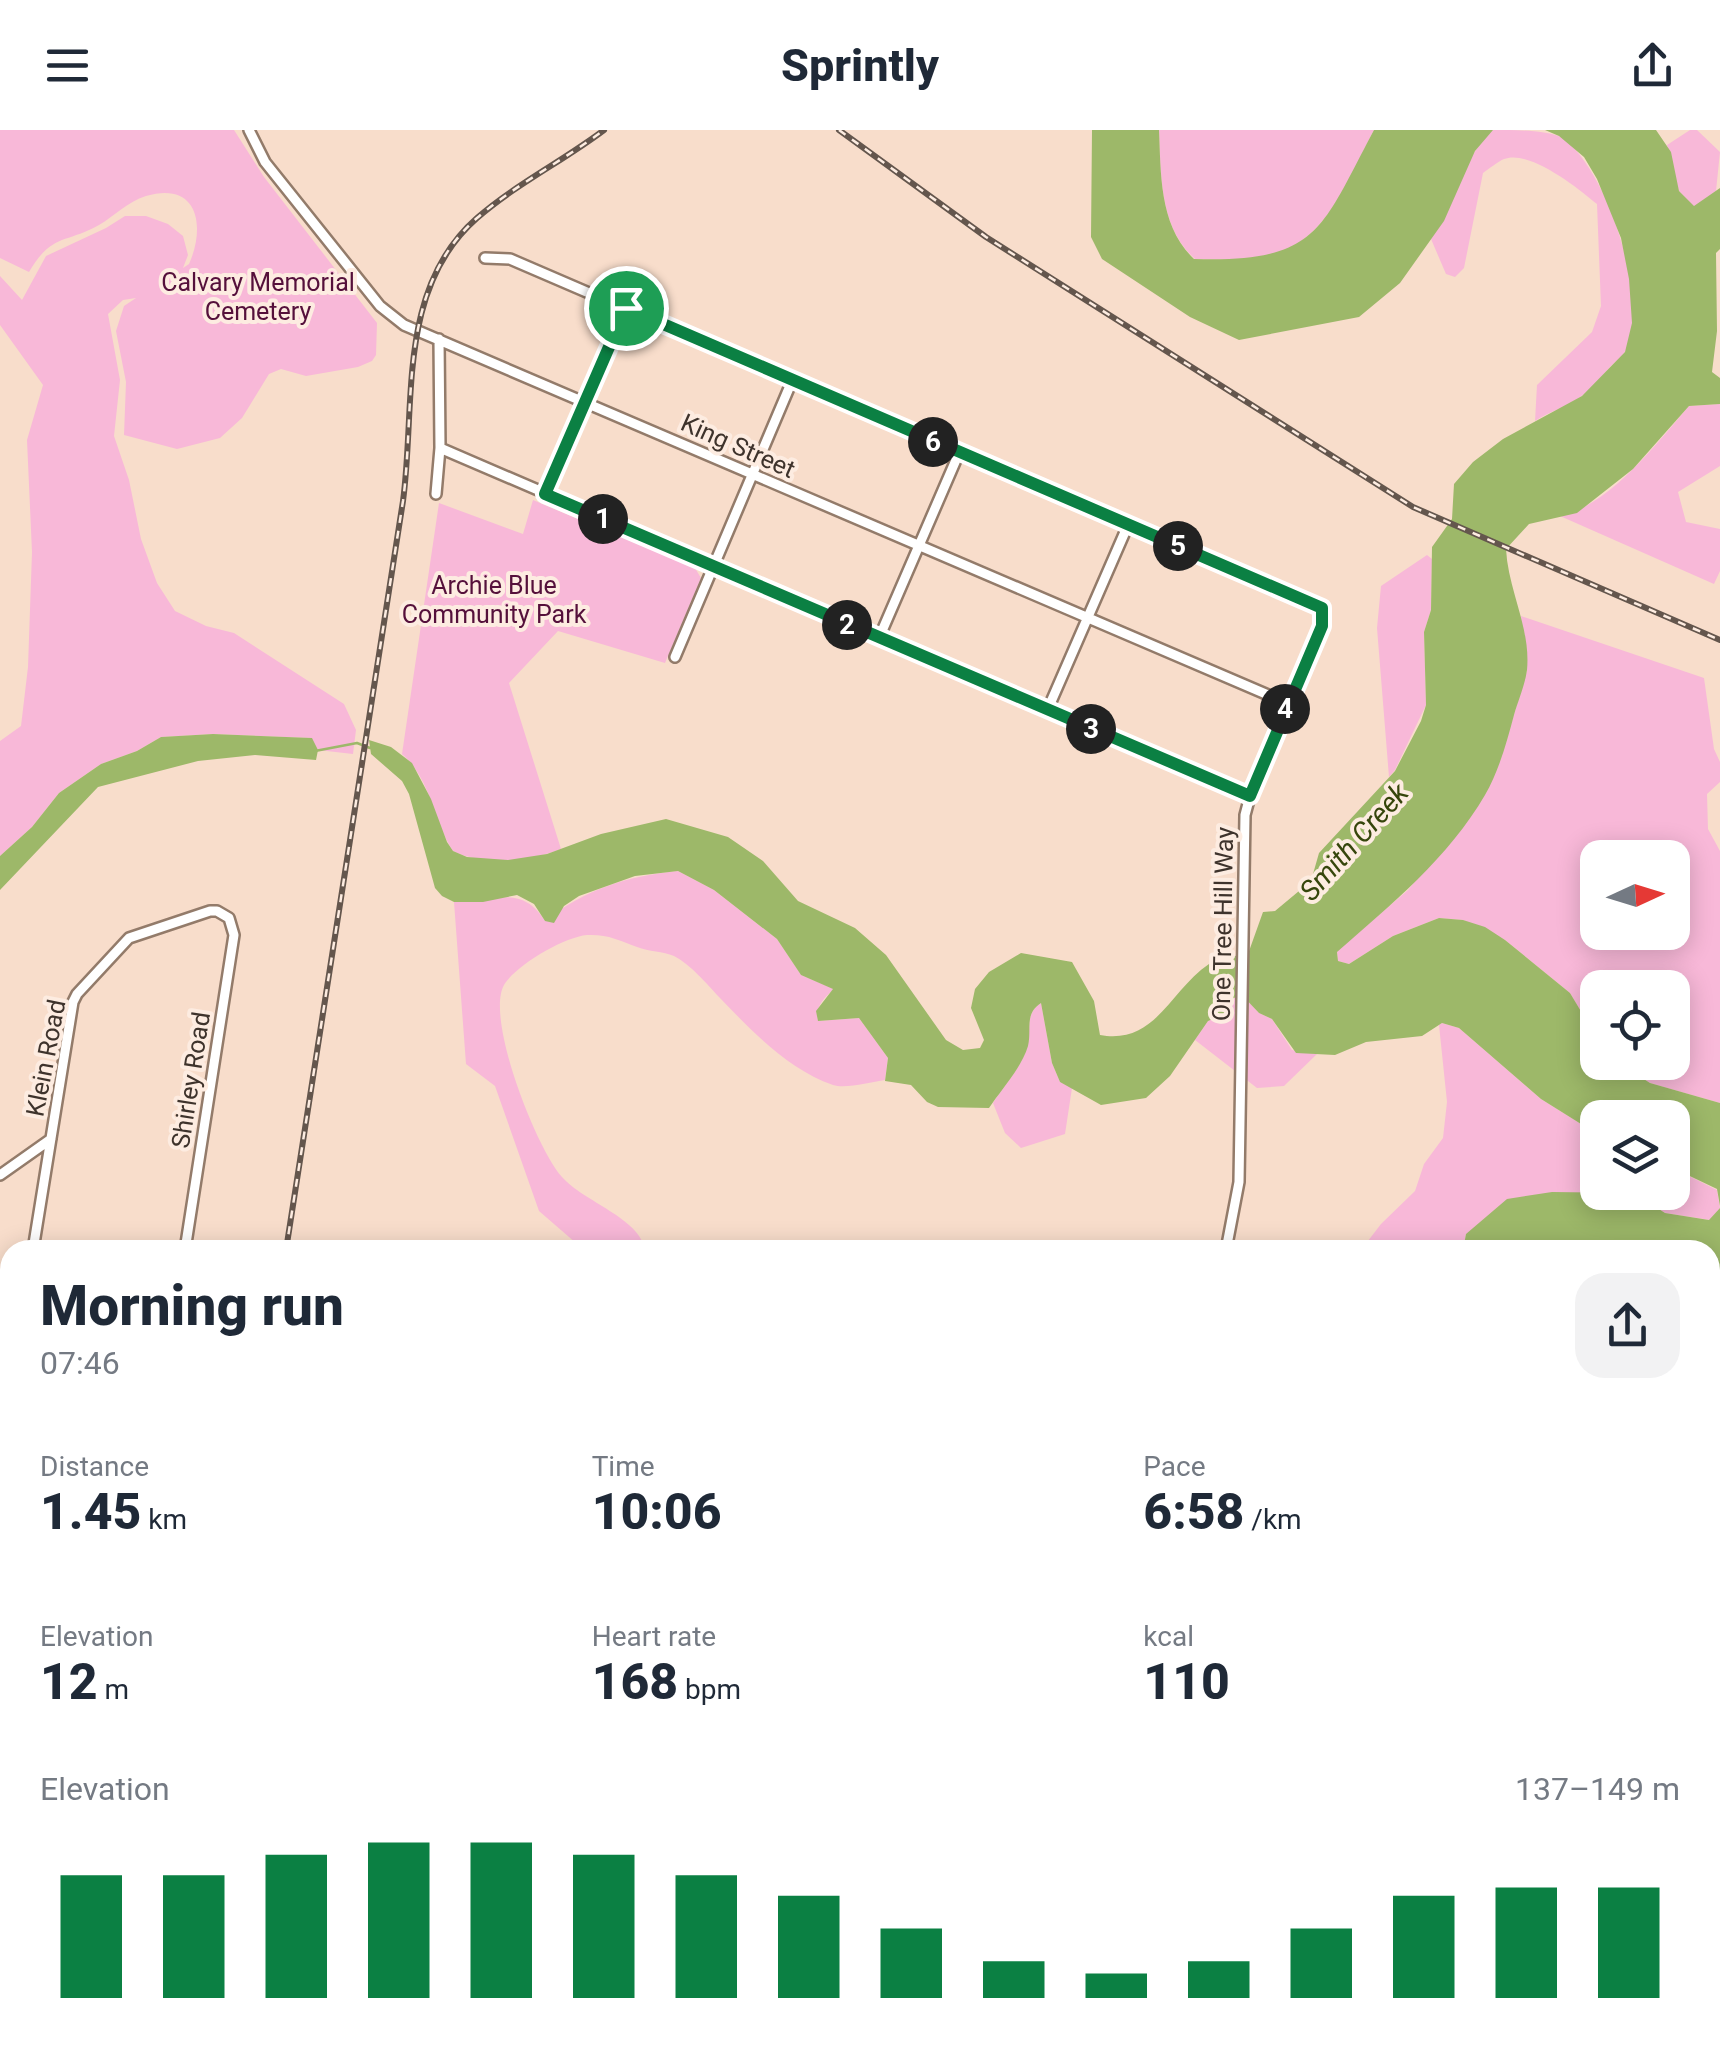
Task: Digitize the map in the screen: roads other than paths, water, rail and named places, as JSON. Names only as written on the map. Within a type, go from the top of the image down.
[{"type":"street","name":"King Street","points":[[250,130],[265,162],[380,306],[404,325],[1287,703]]},
{"type":"street","points":[[485,258],[510,258],[1128,525],[1047,711]]},
{"type":"street","points":[[545,494],[626,308]]},
{"type":"street","points":[[436,494],[440,448],[439,339]]},
{"type":"street","points":[[675,657],[792,381]]},
{"type":"street","points":[[440,448],[1250,796]]},
{"type":"street","points":[[879,638],[960,453]]},
{"type":"street","name":"One Tree Hill Way","points":[[1128,525],[1317,605],[1324,613],[1322,626],[1250,796],[1244,828],[1239,1182],[1228,1240]]},
{"type":"street","name":"Klein Road","points":[[35,1240],[77,994],[129,938],[210,910],[229,918]]},
{"type":"street","name":"Shirley Road","points":[[187,1240],[234,936],[229,918]]},
{"type":"street","points":[[0,1174],[51,1138]]},
{"type":"water","points":[[1092,130],[1159,130],[1164,199],[1174,231],[1194,259],[1235,259],[1292,246],[1311,233],[1327,215],[1374,130],[1493,130],[1475,151],[1444,221],[1400,283],[1359,317],[1239,340],[1190,317],[1102,259],[1091,237]]},
{"type":"water","name":"Smith Creek","points":[[1545,130],[1656,130],[1671,152],[1679,191],[1694,206],[1720,188],[1717,331],[1712,372],[1720,378],[1720,404],[1689,406],[1633,469],[1577,513],[1529,524],[1506,549],[1526,639],[1527,670],[1494,776],[1471,818],[1454,839],[1418,879],[1337,952],[1338,961],[1349,964],[1393,936],[1439,918],[1485,927],[1570,993],[1580,1010],[1580,1080],[1645,1080],[1720,1103],[1720,1206],[1717,1189],[1690,1176],[1690,1100],[1580,1100],[1580,1123],[1541,1099],[1459,1028],[1442,1023],[1422,1036],[1366,1042],[1335,1055],[1296,1053],[1272,1019],[1259,1013],[1240,993],[1232,1000],[1228,1013],[1208,1021],[1170,1076],[1146,1098],[1101,1105],[1060,1082],[1052,1063],[1041,1003],[1030,1017],[1025,1054],[989,1108],[938,1107],[927,1102],[911,1085],[885,1081],[888,1058],[859,1018],[818,1021],[816,1011],[833,989],[801,975],[777,939],[714,890],[678,871],[635,876],[579,896],[564,906],[554,923],[545,921],[534,904],[517,895],[483,902],[454,902],[435,888],[409,794],[402,781],[371,754],[369,740],[391,747],[412,763],[447,842],[453,851],[467,857],[508,860],[547,854],[601,834],[666,819],[728,837],[763,861],[798,901],[855,928],[886,955],[946,1040],[963,1050],[980,1048],[984,1040],[971,1008],[975,989],[989,972],[1021,953],[1072,962],[1094,1001],[1100,1035],[1119,1036],[1149,1024],[1209,964],[1248,954],[1263,912],[1275,911],[1311,881],[1319,853],[1395,771],[1426,705],[1424,632],[1431,610],[1432,547],[1452,519],[1454,484],[1473,462],[1503,439],[1582,396],[1625,352],[1632,323],[1621,238],[1584,157],[1559,136]]},
{"type":"water","points":[[213,734],[312,738],[318,750],[316,760],[255,755],[198,761],[98,787],[0,890],[0,856],[32,827],[59,793],[101,764],[161,737]]},
{"type":"water","points":[[1552,1192],[1580,1192],[1580,1210],[1660,1210],[1709,1220],[1720,1208],[1720,1240],[1465,1240],[1466,1234],[1507,1199]]},
{"type":"waterway","points":[[315,751],[357,743],[370,748]]},
{"type":"railway","points":[[288,1240],[403,501],[414,350],[421,313],[433,279],[451,247],[477,218],[604,130]]},
{"type":"railway","points":[[839,130],[986,237],[1413,507],[1720,640]]},
{"type":"park label","name":"Calvary Memorial Cemetery","points":[[258,296]]},
{"type":"park label","name":"Archie Blue Community Park","points":[[494,600]]}]
